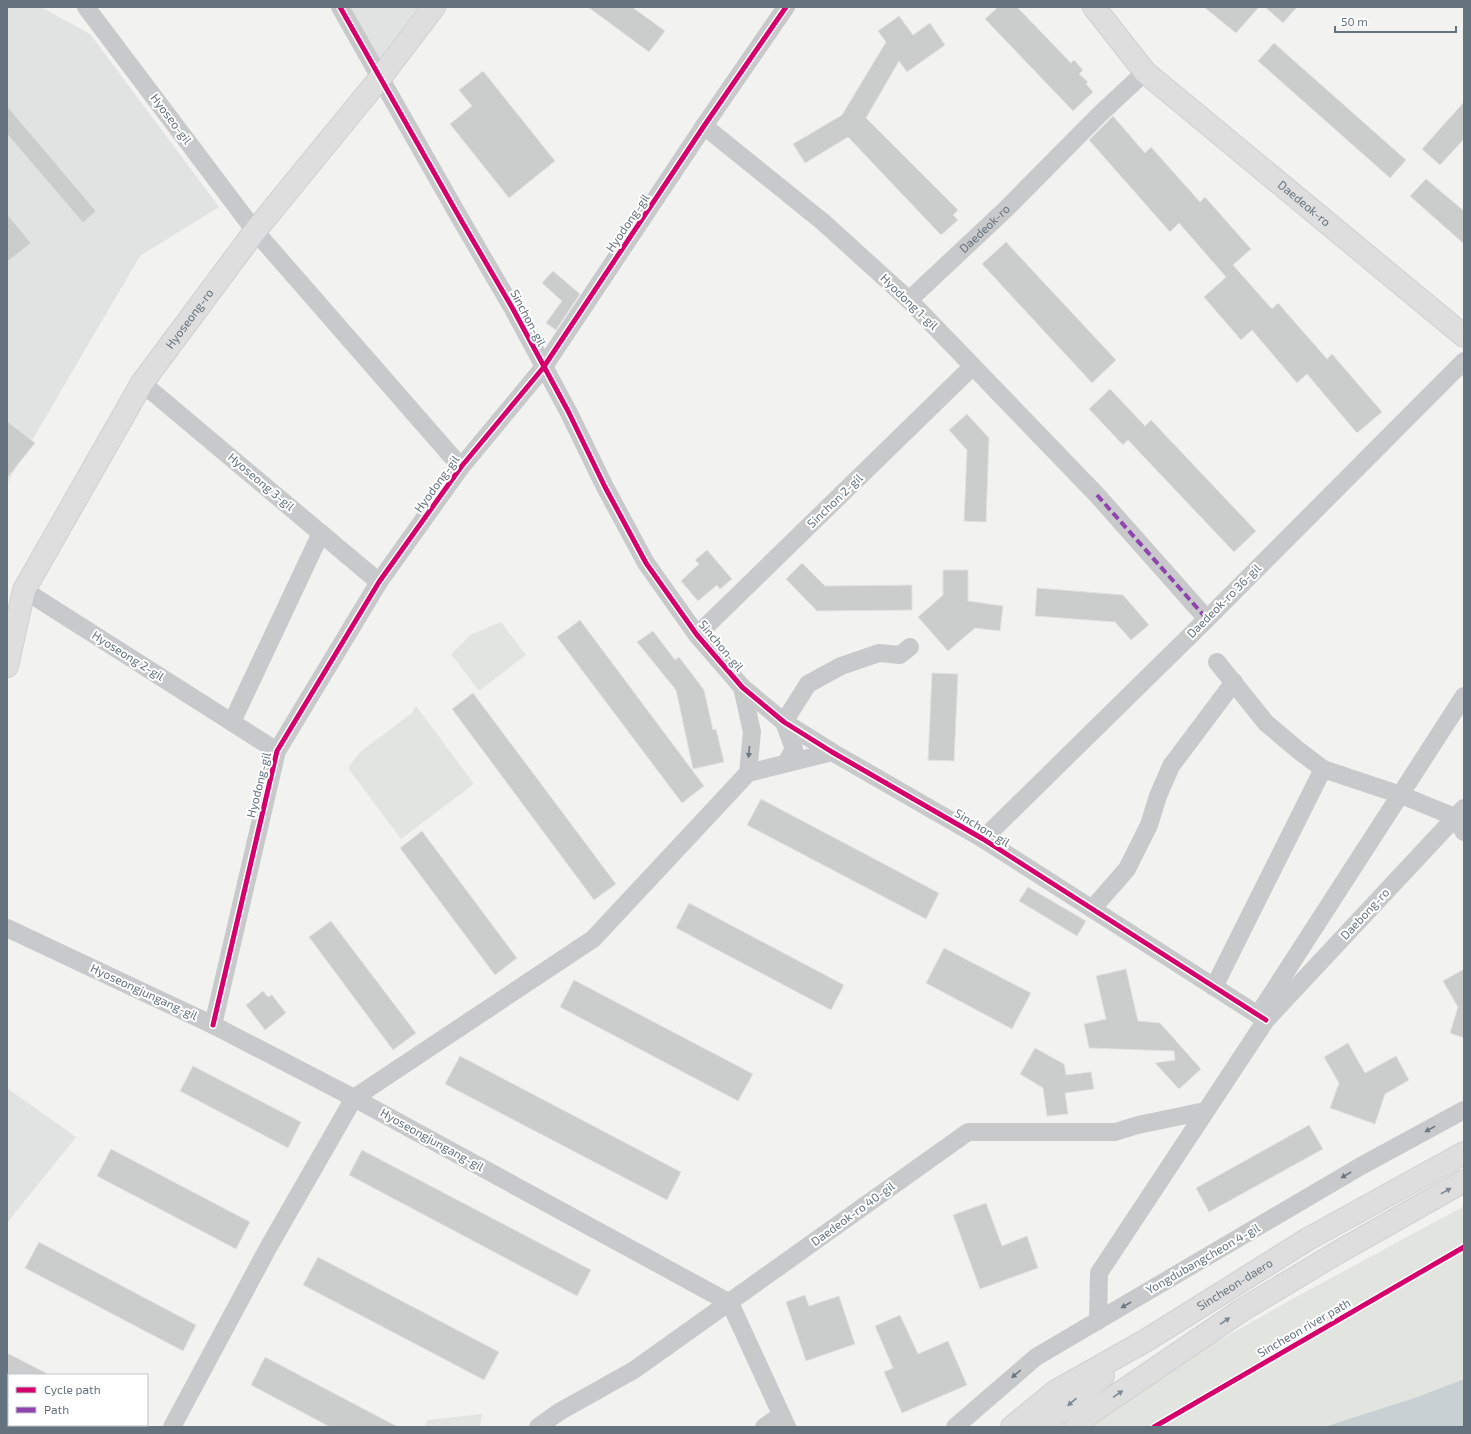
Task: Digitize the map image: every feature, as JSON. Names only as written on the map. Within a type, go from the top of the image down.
[{"type":"main road","name":"Hyoseong-ro","points":[[7,666],[24,590],[142,383],[255,231],[380,78],[434,7]]},
{"type":"main road","name":"Daedeok-ro","points":[[1094,7],[1145,72],[1464,336]]},
{"type":"main road","points":[[1056,1390],[1198,1290],[1324,1216],[1464,1137]]},
{"type":"main road","name":"Sincheon-daero","points":[[1012,1427],[1056,1390],[1145,1340],[1308,1239],[1464,1153]]},
{"type":"main road","points":[[1077,1423],[1242,1310],[1335,1254],[1464,1181]]},
{"type":"main road","points":[[1335,1254],[1406,1229],[1464,1198]]},
{"type":"main road","points":[[1198,1290],[1308,1239]]},
{"type":"main road","points":[[1042,1427],[1145,1340]]},
{"type":"street","name":"Hyoseo-gil","points":[[86,7],[255,231]]},
{"type":"street","name":"Sinchon-gil","points":[[340,7],[460,220],[513,309],[543,368],[568,411],[605,487],[646,563],[697,635],[742,687],[784,722],[832,752],[983,840],[1262,1017]]},
{"type":"street","name":"Hyodong-gil","points":[[213,1025],[277,751],[379,582],[461,466],[543,368],[704,126],[786,7]]},
{"type":"street","name":"Daedeok-ro","points":[[909,300],[1005,210],[1145,72]]},
{"type":"street","name":"Hyodong 1-gil","points":[[704,126],[823,222],[909,300],[1097,495],[1207,619]]},
{"type":"street","name":"Hyodong-gil","points":[[255,231],[461,466]]},
{"type":"street","name":"Daedeok-ro 36-gil","points":[[983,840],[1207,619],[1464,360]]},
{"type":"street","name":"Sinchon 2-gil","points":[[697,635],[972,367]]},
{"type":"street","name":"Hyoseong 3-gil","points":[[142,383],[379,582]]},
{"type":"street","points":[[232,722],[321,533]]},
{"type":"street","name":"Hyoseong 2-gil","points":[[24,590],[277,751]]},
{"type":"street","points":[[784,722],[808,684],[841,666],[879,653],[900,655],[910,647]]},
{"type":"street","points":[[1217,662],[1266,722],[1298,750],[1323,769],[1400,795],[1461,819]]},
{"type":"street","points":[[1092,910],[1127,869],[1149,825],[1158,796],[1171,766],[1234,682]]},
{"type":"street","points":[[742,687],[752,732],[748,772]]},
{"type":"street","points":[[1098,1321],[1099,1273],[1205,1111],[1400,795],[1464,696]]},
{"type":"street","points":[[752,732],[762,722],[772,720],[784,722]]},
{"type":"street","points":[[784,722],[794,749],[786,763]]},
{"type":"street","points":[[172,1427],[268,1248],[354,1098],[593,939],[748,772],[832,752]]},
{"type":"street","points":[[1214,987],[1323,769]]},
{"type":"street","name":"Daebong-ro","points":[[1262,1017],[1461,819]]},
{"type":"street","name":"Hyoseongjungang-gil","points":[[7,928],[213,1025],[354,1098],[730,1303]]},
{"type":"street","name":"Yongdubangcheon 4-gil","points":[[954,1427],[1036,1357],[1361,1166],[1464,1110]]},
{"type":"street","name":"Daedeok-ro 40-gil","points":[[538,1427],[559,1412],[634,1370],[968,1132],[1115,1132],[1205,1111]]},
{"type":"street","points":[[730,1303],[784,1421],[764,1427]]},
{"type":"shaded area","points":[[7,7],[41,7],[90,34],[219,207],[140,256],[7,483]]},
{"type":"shaded area","points":[[350,7],[419,7],[379,60]]},
{"type":"shaded area","points":[[501,622],[526,655],[479,691],[451,654],[472,634]]},
{"type":"shaded area","points":[[416,706],[474,784],[401,839],[348,768],[360,752],[412,713]]},
{"type":"shaded area","points":[[7,1088],[76,1137],[7,1223]]},
{"type":"shaded area","points":[[1464,1206],[1464,1379],[1417,1397],[1324,1427],[1076,1427],[1086,1416],[1287,1302]]},
{"type":"shaded area","points":[[1464,1379],[1464,1427],[1324,1427],[1417,1397]]},
{"type":"shaded area","points":[[482,1414],[480,1427],[424,1427],[428,1420]]},
{"type":"building","points":[[588,7],[632,7],[665,31],[649,52]]},
{"type":"building","points":[[998,7],[1017,7],[1071,63],[1074,60],[1083,70],[1079,74],[1088,82],[1086,84],[1093,92],[1073,111],[985,19]]},
{"type":"building","points":[[1204,7],[1259,7],[1236,33]]},
{"type":"building","points":[[1265,7],[1297,7],[1283,23]]},
{"type":"building","points":[[899,16],[913,35],[930,23],[945,45],[907,72],[899,61],[866,118],[958,210],[953,215],[958,220],[941,235],[848,137],[805,163],[793,144],[842,115],[886,42],[878,31]]},
{"type":"building","points":[[1274,43],[1406,160],[1390,178],[1258,61]]},
{"type":"building","points":[[483,71],[555,161],[509,198],[450,124],[472,106],[459,90]]},
{"type":"building","points":[[1464,102],[1464,139],[1440,165],[1422,149]]},
{"type":"building","points":[[7,106],[96,211],[83,223],[7,134]]},
{"type":"building","points":[[1113,116],[1145,153],[1151,147],[1200,202],[1205,197],[1251,249],[1233,265],[1272,309],[1278,303],[1327,359],[1332,354],[1382,412],[1357,433],[1307,374],[1297,383],[1252,330],[1241,340],[1204,297],[1226,277],[1179,223],[1170,232],[1089,140]]},
{"type":"building","points":[[1426,179],[1464,211],[1464,244],[1410,196]]},
{"type":"building","points":[[7,214],[31,243],[7,262]]},
{"type":"building","points":[[1006,242],[1116,360],[1092,383],[982,264]]},
{"type":"building","points":[[553,271],[580,294],[556,330],[546,323],[562,301],[542,283]]},
{"type":"building","points":[[1110,389],[1145,426],[1151,420],[1256,531],[1234,552],[1128,440],[1123,445],[1089,409]]},
{"type":"building","points":[[967,414],[989,438],[986,522],[964,521],[967,450],[949,430]]},
{"type":"building","points":[[7,421],[35,443],[7,478]]},
{"type":"building","points":[[707,550],[732,579],[720,589],[717,585],[698,601],[681,581],[699,564],[695,560]]},
{"type":"building","points":[[802,563],[825,586],[912,585],[912,610],[817,611],[786,579]]},
{"type":"building","points":[[943,570],[968,570],[968,601],[1003,606],[1000,631],[975,628],[948,651],[918,617],[943,595]]},
{"type":"building","points":[[1037,588],[1123,595],[1149,625],[1131,640],[1115,622],[1035,616]]},
{"type":"building","points":[[580,620],[704,786],[682,803],[557,637]]},
{"type":"building","points":[[653,631],[675,660],[679,657],[704,690],[713,730],[716,729],[724,762],[693,769],[676,690],[637,642]]},
{"type":"building","points":[[932,673],[958,674],[954,761],[928,760]]},
{"type":"building","points":[[473,693],[616,884],[594,900],[452,709]]},
{"type":"building","points":[[761,799],[939,893],[926,919],[747,825]]},
{"type":"building","points":[[422,831],[517,958],[495,975],[400,848]]},
{"type":"building","points":[[1028,887],[1086,921],[1077,936],[1019,901]]},
{"type":"building","points":[[689,903],[844,985],[831,1010],[676,928]]},
{"type":"building","points":[[331,921],[416,1033],[393,1050],[309,937]]},
{"type":"building","points":[[944,948],[1031,993],[1012,1029],[926,983]]},
{"type":"building","points":[[1126,969],[1138,1021],[1160,1023],[1201,1069],[1179,1089],[1155,1063],[1175,1060],[1174,1051],[1089,1048],[1084,1024],[1106,1019],[1096,976]]},
{"type":"building","points":[[1464,969],[1464,1038],[1450,1033],[1458,1007],[1443,981]]},
{"type":"building","points":[[574,980],[753,1074],[738,1101],[560,1007]]},
{"type":"building","points":[[263,991],[268,997],[272,995],[286,1013],[265,1030],[246,1005]]},
{"type":"building","points":[[1348,1043],[1365,1073],[1396,1056],[1409,1080],[1385,1094],[1375,1124],[1330,1108],[1339,1083],[1324,1057]]},
{"type":"building","points":[[1035,1048],[1064,1064],[1066,1075],[1091,1072],[1094,1089],[1065,1093],[1068,1114],[1047,1116],[1043,1088],[1020,1074]]},
{"type":"building","points":[[460,1056],[681,1172],[667,1200],[445,1084]]},
{"type":"building","points":[[193,1066],[301,1122],[288,1148],[180,1091]]},
{"type":"building","points":[[1309,1125],[1323,1149],[1209,1212],[1196,1188]]},
{"type":"building","points":[[111,1149],[250,1222],[236,1249],[97,1176]]},
{"type":"building","points":[[362,1150],[591,1270],[577,1296],[349,1175]]},
{"type":"building","points":[[986,1203],[1002,1246],[1027,1236],[1038,1268],[980,1289],[953,1215]]},
{"type":"building","points":[[39,1242],[196,1325],[183,1351],[25,1268]]},
{"type":"building","points":[[318,1257],[499,1352],[484,1380],[303,1285]]},
{"type":"building","points":[[805,1295],[809,1306],[839,1296],[855,1344],[806,1361],[786,1302]]},
{"type":"building","points":[[900,1315],[918,1354],[948,1341],[967,1385],[902,1413],[884,1372],[893,1368],[875,1326]]},
{"type":"building","points":[[7,1353],[48,1374],[8,1374],[7,1375]]},
{"type":"building","points":[[265,1357],[398,1427],[330,1427],[251,1385]]},
{"type":"marked path","points":[[1097,495],[1207,619]]},
{"type":"cycle path","points":[[340,7],[513,309],[568,411],[605,487],[646,563],[697,635],[742,687],[784,722],[832,752],[983,839],[1266,1020]]},
{"type":"cycle path","points":[[213,1025],[277,751],[379,582],[461,467],[543,368],[704,126],[786,7]]},
{"type":"cycle path","name":"Sincheon river path","points":[[1154,1427],[1464,1247]]}]
